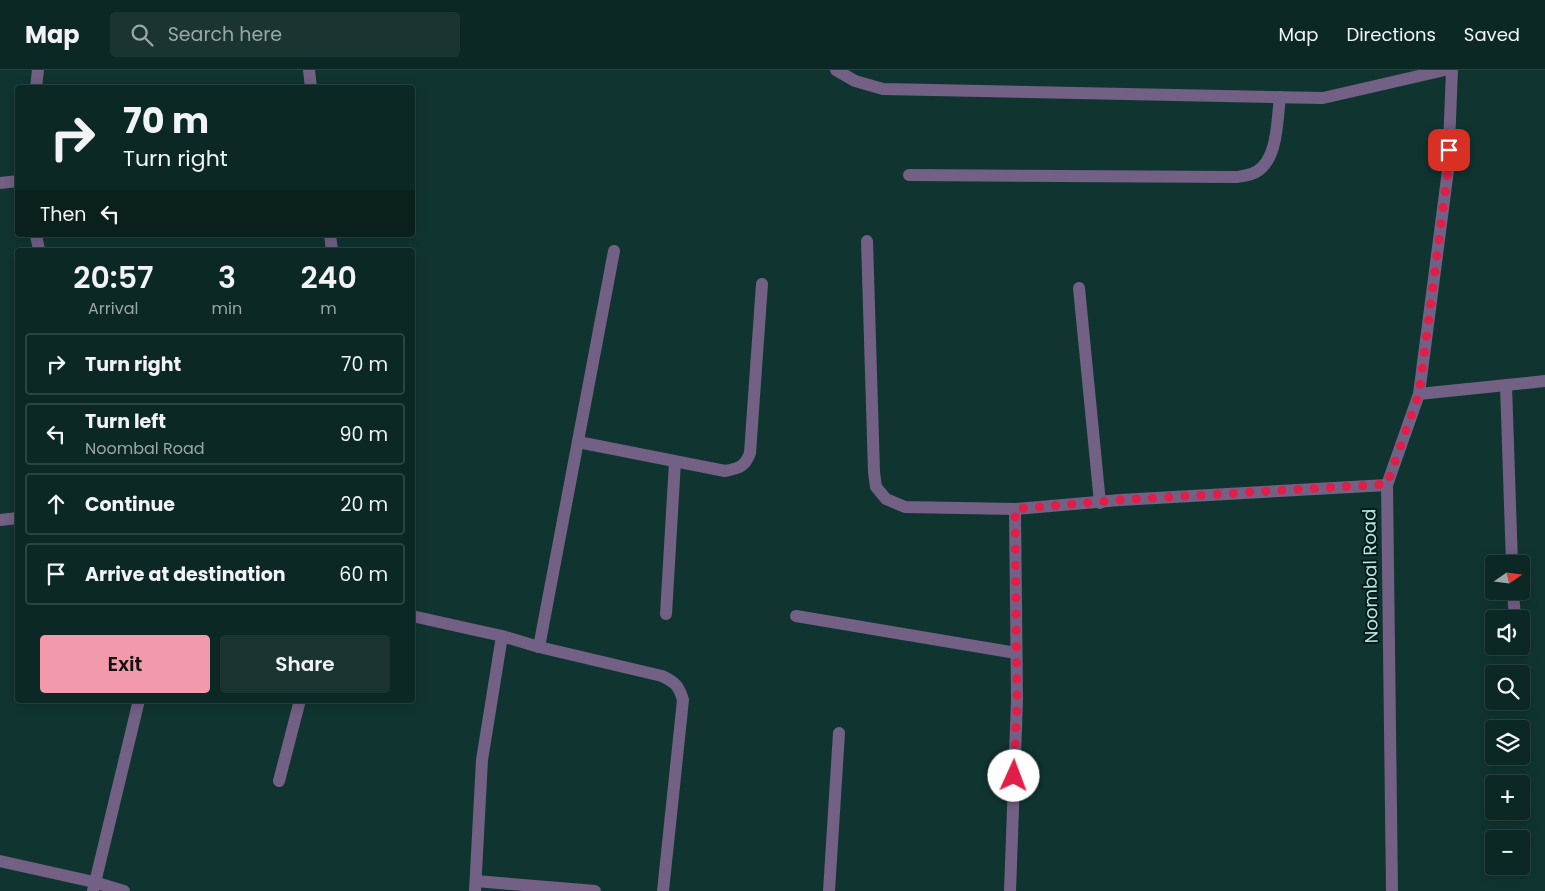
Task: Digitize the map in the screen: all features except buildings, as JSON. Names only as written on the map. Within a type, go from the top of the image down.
[{"type":"street","points":[[36,85],[38,70]]},
{"type":"street","points":[[309,70],[311,85]]},
{"type":"street","points":[[836,70],[855,81],[883,89],[1323,98],[1446,70]]},
{"type":"street","name":"Noombal Road","points":[[1392,891],[1387,484],[1419,394],[1448,170],[1452,70]]},
{"type":"street","points":[[909,175],[1237,178],[1255,173],[1267,164],[1272,153],[1280,97]]},
{"type":"street","points":[[0,183],[15,181]]},
{"type":"street","points":[[868,241],[874,472],[876,488],[886,499],[905,507],[1015,509],[1387,484]]},
{"type":"street","points":[[539,647],[614,251]]},
{"type":"street","points":[[578,442],[725,471],[739,468],[747,462],[750,453],[762,284]]},
{"type":"street","points":[[1079,288],[1100,503]]},
{"type":"street","points":[[1419,394],[1545,381]]},
{"type":"street","points":[[1506,385],[1512,555]]},
{"type":"street","points":[[666,614],[674,462]]},
{"type":"street","points":[[1010,891],[1017,700],[1015,509]]},
{"type":"street","points":[[0,520],[15,518]]},
{"type":"street","points":[[796,616],[1016,653]]},
{"type":"street","points":[[415,617],[502,636],[539,647],[662,676],[675,682],[683,700],[663,891]]},
{"type":"street","points":[[502,636],[482,760],[475,886],[595,891]]},
{"type":"street","points":[[94,887],[139,703]]},
{"type":"street","points":[[279,781],[299,703]]},
{"type":"street","points":[[829,891],[840,733]]},
{"type":"street","points":[[0,861],[94,887],[124,891]]},
{"type":"route","points":[[1014,776],[1017,700],[1015,509],[1120,500],[1387,484],[1419,394],[1449,150]]}]
